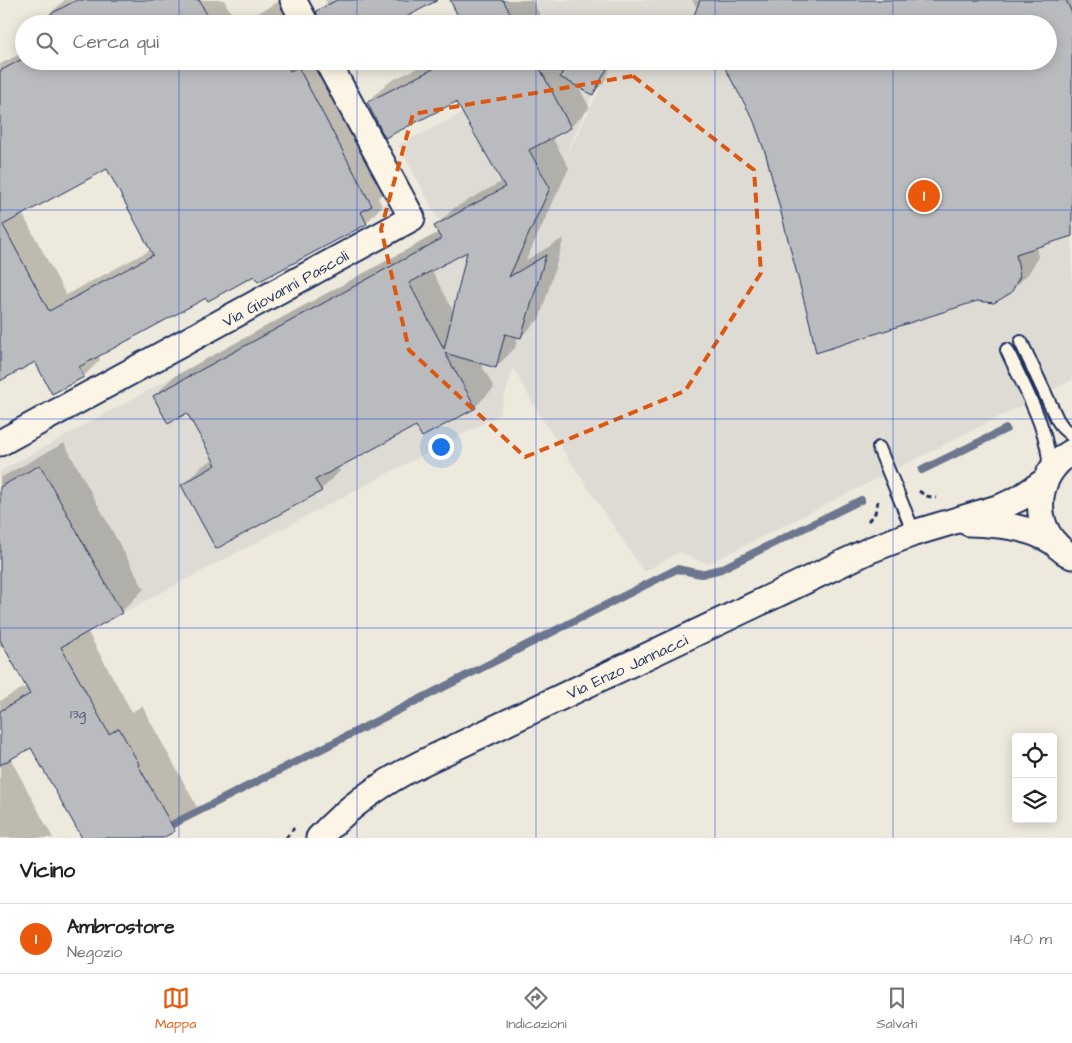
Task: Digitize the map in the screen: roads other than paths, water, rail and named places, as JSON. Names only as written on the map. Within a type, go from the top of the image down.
[{"type":"street","points":[[293,0],[301,15]]},
{"type":"street","name":"Via Giovanni Pascoli","points":[[0,443],[412,218],[331,70]]},
{"type":"street","name":"Via Enzo Jannacci","points":[[319,838],[362,800],[408,770],[870,550],[914,533],[951,523],[1014,501],[1047,476],[1062,458],[1072,452]]},
{"type":"street","name":"Via Enzo Jannacci","points":[[1047,476],[1040,499],[1040,508],[1045,527],[1063,550]]},
{"type":"street","name":"Via Enzo Jannacci","points":[[951,523],[1013,526],[1038,534],[1063,550]]},
{"type":"lane","points":[[1021,342],[1057,419],[1072,436]]},
{"type":"lane","points":[[1007,350],[1042,430],[1048,450],[1047,476]]},
{"type":"lane","points":[[879,448],[914,533]]},
{"type":"waterway","points":[[922,470],[1006,429]]},
{"type":"waterway","points":[[175,823],[677,569],[701,574],[721,569],[861,500]]},
{"type":"place","name":"Ambrostore","points":[[924,196]]}]
